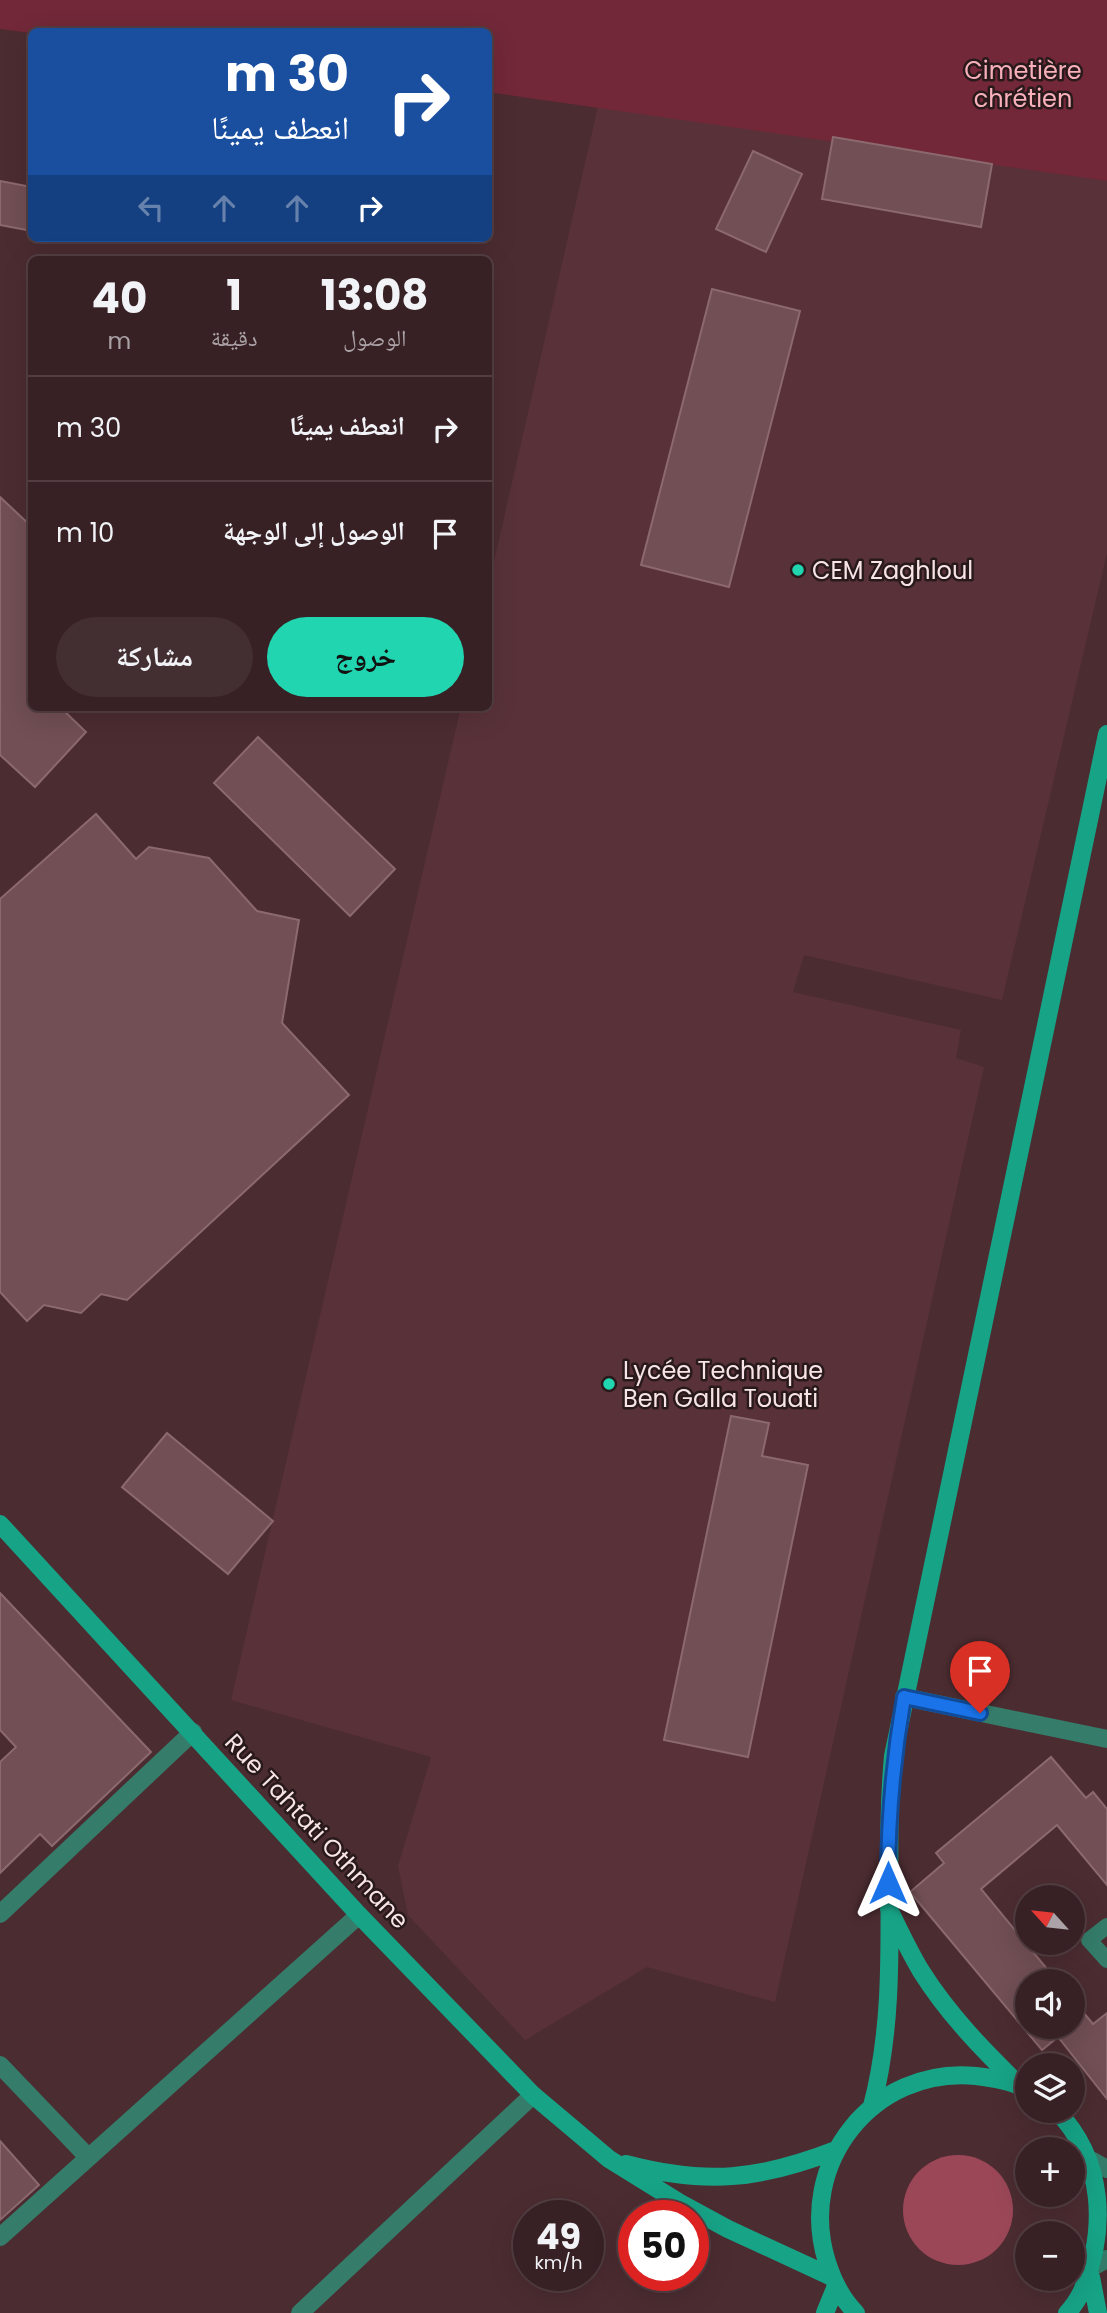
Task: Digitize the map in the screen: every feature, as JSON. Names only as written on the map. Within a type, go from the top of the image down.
[{"type":"main road","points":[[872,2106],[887,2029],[888,1809],[893,1756],[1107,734]]},
{"type":"main road","name":"Rue Tahtati Othmane","points":[[0,1524],[359,1916],[533,2095],[609,2159],[728,2229],[834,2281]]},
{"type":"main road","points":[[888,1907],[921,1971],[952,2014],[982,2049],[1015,2080]]},
{"type":"main road","points":[[856,2313],[834,2281],[822,2245],[819,2213],[824,2180],[836,2150],[852,2127],[872,2106],[899,2089],[928,2078],[960,2074],[981,2076],[1015,2086]]},
{"type":"main road","points":[[1069,2123],[1100,2165],[1105,2212],[1098,2267],[1098,2313]]},
{"type":"main road","points":[[609,2159],[655,2171],[701,2178],[748,2176],[793,2167],[836,2150]]},
{"type":"main road","points":[[1067,2313],[1098,2267]]},
{"type":"main road","points":[[825,2313],[834,2281]]},
{"type":"street","points":[[904,1697],[1107,1739]]},
{"type":"street","points":[[0,1914],[193,1732]]},
{"type":"street","points":[[0,2237],[87,2156],[359,1916]]},
{"type":"street","points":[[0,2065],[87,2156]]},
{"type":"street","points":[[300,2313],[533,2095]]},
{"type":"lane","points":[[1107,1926],[1089,1940],[1107,1960]]},
{"type":"shaded area","points":[[598,106],[1107,181],[1107,553],[1002,1000],[804,955],[793,992],[961,1030],[956,1058],[984,1067],[775,2002],[647,1967],[525,2040],[408,1915],[398,1866],[431,1757],[231,1700],[460,711],[492,711],[492,570]]},
{"type":"shaded area","points":[[958,2155],[979,2159],[997,2171],[1009,2189],[1013,2210],[1009,2231],[997,2249],[979,2261],[958,2265],[937,2261],[919,2249],[907,2231],[903,2210],[907,2189],[919,2171],[937,2159]]},
{"type":"green space","name":"Cimetière chrétien","points":[[0,0],[1107,0],[1107,181],[492,93],[492,28],[28,28],[28,33],[0,29]]},
{"type":"building","points":[[833,137],[992,164],[981,227],[822,199]]},
{"type":"building","points":[[753,151],[802,174],[766,252],[716,229]]},
{"type":"building","points":[[0,181],[28,186],[28,230],[0,225]]},
{"type":"building","points":[[712,289],[800,311],[729,587],[641,565]]},
{"type":"building","points":[[0,497],[28,523],[28,711],[64,711],[86,732],[35,787],[0,755]]},
{"type":"building","points":[[258,737],[395,869],[350,916],[214,783]]},
{"type":"building","points":[[96,814],[136,859],[149,847],[209,858],[257,911],[299,920],[282,1023],[349,1095],[127,1300],[101,1294],[81,1313],[44,1305],[27,1321],[0,1292],[0,899]]},
{"type":"building","points":[[731,1416],[769,1423],[762,1456],[808,1465],[748,1757],[664,1740]]},
{"type":"building","points":[[167,1433],[273,1521],[228,1574],[122,1487]]},
{"type":"building","points":[[0,1593],[151,1752],[52,1846],[40,1834],[0,1873],[0,1762],[16,1747],[0,1730]]},
{"type":"building","points":[[1051,1757],[1086,1798],[1093,1792],[1107,1809],[1107,1885],[1057,1825],[981,1889],[1015,1930],[1015,1955],[1036,1955],[1047,1969],[1015,1969],[1015,2018],[910,1892],[944,1863],[936,1853]]},
{"type":"building","points":[[1107,2013],[1107,2099],[1085,2071],[1085,2053],[1071,2053],[1060,2039],[1085,2039],[1085,2014],[1093,2024]]},
{"type":"building","points":[[1033,2039],[1056,2039],[1042,2050]]},
{"type":"building","points":[[0,2141],[39,2185],[0,2220]]},
{"type":"place","name":"CEM Zaghloul","points":[[798,570]]},
{"type":"place","name":"Lycée Technique Ben Galla Touati","points":[[609,1384]]},
{"type":"route","points":[[888,1883],[888,1809],[893,1756],[904,1697],[980,1713]]}]
